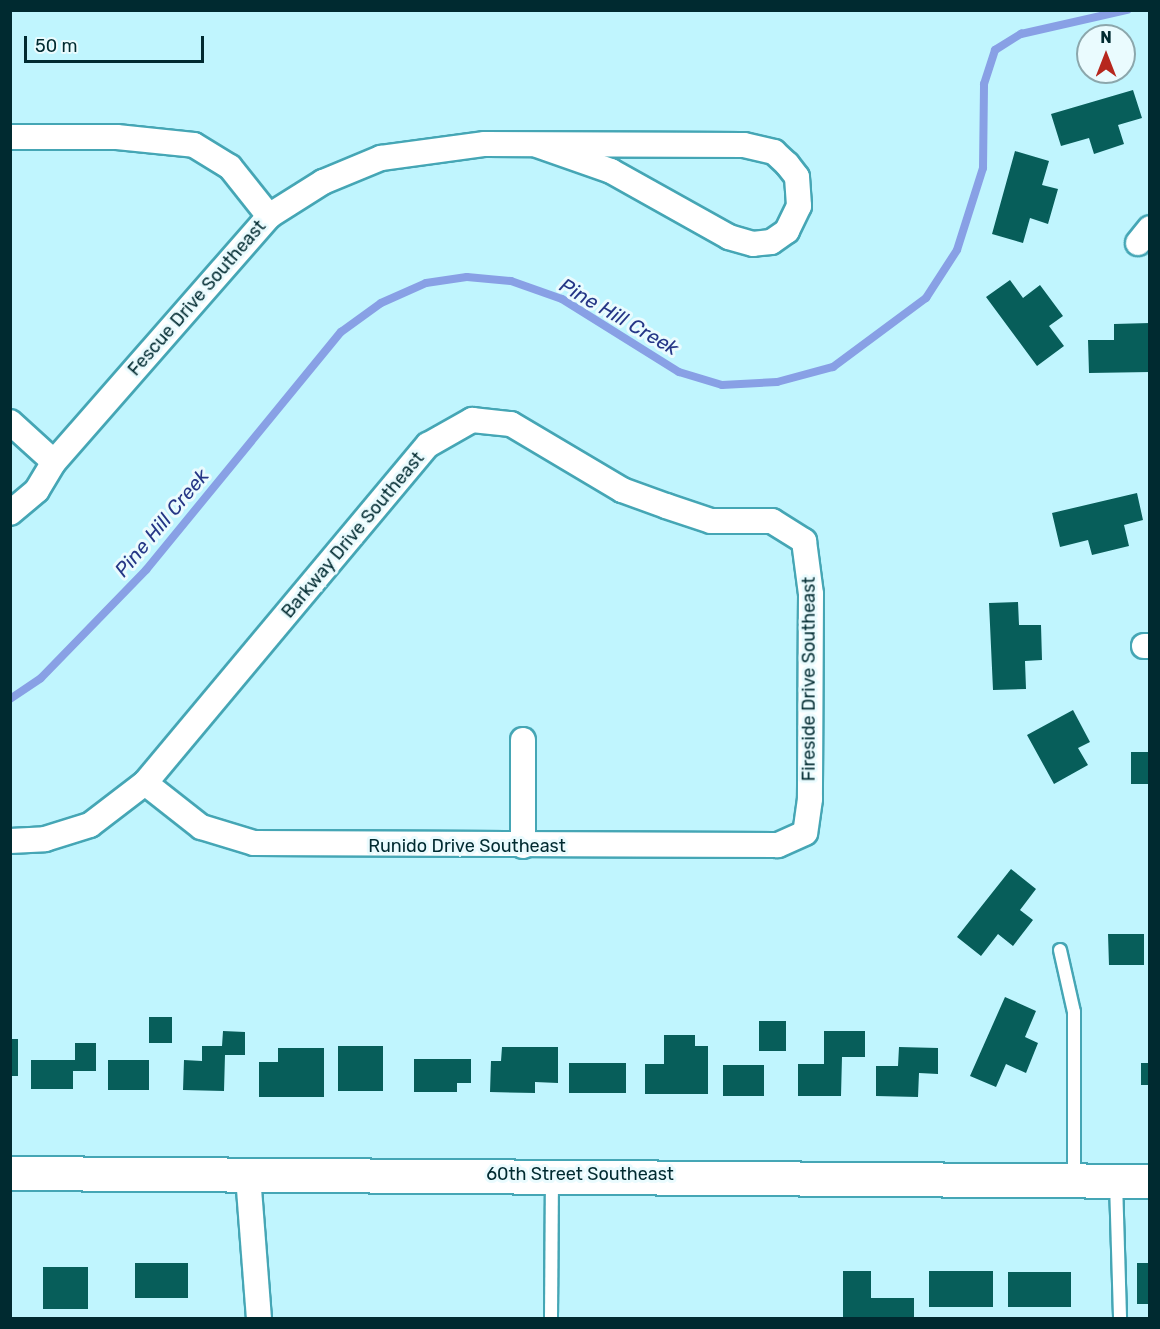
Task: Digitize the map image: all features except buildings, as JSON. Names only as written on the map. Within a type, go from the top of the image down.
[{"type":"main road","name":"60th Street Southeast","points":[[10,1173],[248,1176],[552,1173],[1149,1181]]},
{"type":"street","points":[[10,137],[117,137],[194,145],[230,167],[269,216]]},
{"type":"street","name":"Fescue Drive Southeast","points":[[10,513],[38,490],[54,462],[269,216],[323,182],[381,158],[475,145],[537,145],[744,145],[774,152],[787,164],[796,177],[799,206],[787,231],[771,242],[753,243],[729,237],[612,171],[537,145]]},
{"type":"street","name":"Barkway Drive Southeast","points":[[10,841],[45,839],[90,825],[145,783],[428,446],[472,420],[511,424],[622,490],[666,506],[711,521],[772,522],[791,530]]},
{"type":"street","points":[[10,422],[54,462]]},
{"type":"street","name":"Fireside Drive Southeast","points":[[791,530],[804,542],[811,594],[805,833]]},
{"type":"street","points":[[523,740],[523,846]]},
{"type":"street","name":"Runido Drive Southeast","points":[[145,783],[201,827],[254,843],[523,846],[778,845],[805,833]]},
{"type":"street","points":[[248,1176],[260,1318]]},
{"type":"lane","points":[[1060,950],[1074,1012],[1074,1180]]},
{"type":"lane","points":[[551,1318],[552,1173]]},
{"type":"lane","points":[[1116,1180],[1120,1318]]},
{"type":"waterway","name":"Pine Hill Creek","points":[[10,699],[41,678],[146,570],[341,332],[381,303],[426,283],[467,277],[511,281],[562,299],[679,372],[722,385],[777,382],[833,367],[926,298],[957,250],[983,168],[984,84],[995,50],[1021,34],[1127,10]]}]
